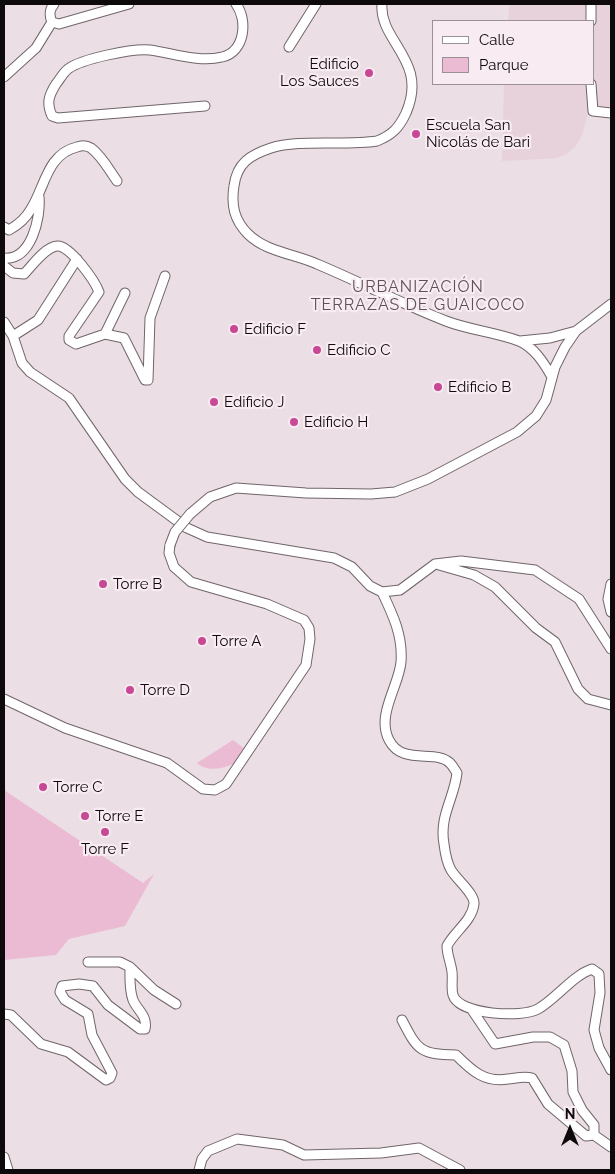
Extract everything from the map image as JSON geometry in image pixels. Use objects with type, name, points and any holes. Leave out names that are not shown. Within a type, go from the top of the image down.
[{"type":"street","points":[[4,77],[36,48],[52,22],[50,9],[54,4]]},
{"type":"street","points":[[52,22],[59,24],[74,21],[129,4]]},
{"type":"street","points":[[205,106],[58,118],[52,116],[48,108],[48,98],[60,78],[69,68],[86,61],[147,50],[215,59],[224,57],[238,45],[244,27],[243,16],[236,4]]},
{"type":"street","points":[[289,47],[316,4]]},
{"type":"street","points":[[382,4],[381,11],[405,57],[413,86],[410,106],[403,122],[390,135],[376,141],[280,146],[250,158],[238,167],[235,179],[232,200],[238,223],[249,235],[270,248],[316,263],[446,321],[520,341],[550,338],[576,332]]},
{"type":"street","points":[[591,4],[591,20]]},
{"type":"street","points":[[591,85],[593,111],[611,113]]},
{"type":"street","points":[[4,258],[15,258],[21,254],[28,243],[38,220],[38,196],[41,185],[52,164],[63,152],[82,145],[90,147],[100,156],[117,181]]},
{"type":"street","points":[[4,227],[9,230],[23,220],[38,196]]},
{"type":"street","points":[[4,266],[14,273],[24,274],[48,250],[58,246],[65,246],[77,259],[98,289],[98,294],[69,336],[69,340],[76,344],[104,334],[124,338],[143,378],[148,380],[147,348],[150,318],[165,276]]},
{"type":"street","points":[[13,336],[38,320],[77,259]]},
{"type":"street","points":[[104,334],[125,293]]},
{"type":"street","points":[[4,698],[65,728],[167,762],[203,789],[215,790],[226,784],[306,664],[311,644],[309,628],[299,617],[267,604],[204,587],[183,577],[174,567],[169,553],[170,544],[175,532],[190,514],[210,497],[236,488],[348,494],[402,490],[428,479],[525,426],[543,406],[559,358],[576,332],[611,304]]},
{"type":"street","points":[[4,322],[13,336],[20,358],[30,372],[69,398],[125,479],[138,492],[199,534],[334,558],[352,567],[375,591],[382,592],[400,590],[435,564],[461,561],[535,570],[579,599],[611,649]]},
{"type":"street","points":[[520,341],[542,361],[552,377]]},
{"type":"street","points":[[435,564],[474,575],[495,587],[536,628],[554,642],[578,689],[588,699],[611,705]]},
{"type":"street","points":[[611,584],[608,599],[611,612]]},
{"type":"street","points":[[382,592],[401,637],[401,663],[384,726],[389,741],[402,752],[420,758],[437,757],[450,762],[457,773],[455,789],[444,813],[444,842],[450,868],[459,883],[471,893],[474,904],[468,919],[450,939],[447,946],[452,971],[453,996],[459,1004],[472,1010],[507,1013],[536,1010],[566,989],[581,973],[592,969],[599,974],[600,993],[594,1030],[599,1048],[611,1070]]},
{"type":"street","points":[[88,962],[120,962],[130,967],[154,990],[176,1004]]},
{"type":"street","points":[[4,1014],[11,1015],[41,1044],[68,1052],[106,1080],[110,1078],[112,1073],[92,1035],[88,1014],[65,1000],[60,992],[62,986],[79,984],[93,986],[108,1004],[140,1029],[145,1029],[144,1016],[134,1001],[132,994],[130,967]]},
{"type":"street","points":[[472,1010],[495,1044],[533,1038],[550,1038],[564,1045],[572,1071],[573,1092],[582,1110],[594,1125],[594,1135]]},
{"type":"street","points":[[402,1020],[414,1044],[430,1054],[456,1056],[470,1069],[487,1080],[526,1076],[532,1078],[548,1104],[586,1136],[594,1135],[611,1147]]},
{"type":"street","points":[[199,1170],[202,1159],[208,1151],[237,1139],[283,1145],[304,1155],[381,1153],[419,1148],[460,1170]]},
{"type":"street","points":[[4,1157],[8,1170]]},
{"type":"shaded area","points":[[510,4],[611,4],[611,114],[588,114],[582,135],[576,146],[567,154],[557,158],[502,161],[504,85],[595,85],[595,20],[508,20]]},
{"type":"green space","points":[[233,740],[245,749],[233,764],[210,769],[197,763]]},
{"type":"green space","points":[[4,790],[143,883],[154,874],[125,926],[69,939],[56,955],[4,960]]},
{"type":"place","name":"Edificio Los Sauces","points":[[369,73]]},
{"type":"place","name":"Escuela San Nicolás de Bari","points":[[416,134]]},
{"type":"place","name":"Edificio F","points":[[234,329]]},
{"type":"place","name":"Edificio C","points":[[317,350]]},
{"type":"place","name":"Edificio B","points":[[438,387]]},
{"type":"place","name":"Edificio J","points":[[214,402]]},
{"type":"place","name":"Edificio H","points":[[294,422]]},
{"type":"place","name":"Torre B","points":[[103,584]]},
{"type":"place","name":"Torre A","points":[[202,641]]},
{"type":"place","name":"Torre D","points":[[130,690]]},
{"type":"place","name":"Torre C","points":[[43,787]]},
{"type":"place","name":"Torre E","points":[[85,816]]},
{"type":"place","name":"Torre F","points":[[105,832]]},
{"type":"district","name":"URBANIZACIÓN TERRAZAS DE GUAICOCO","points":[[418,296]]}]
